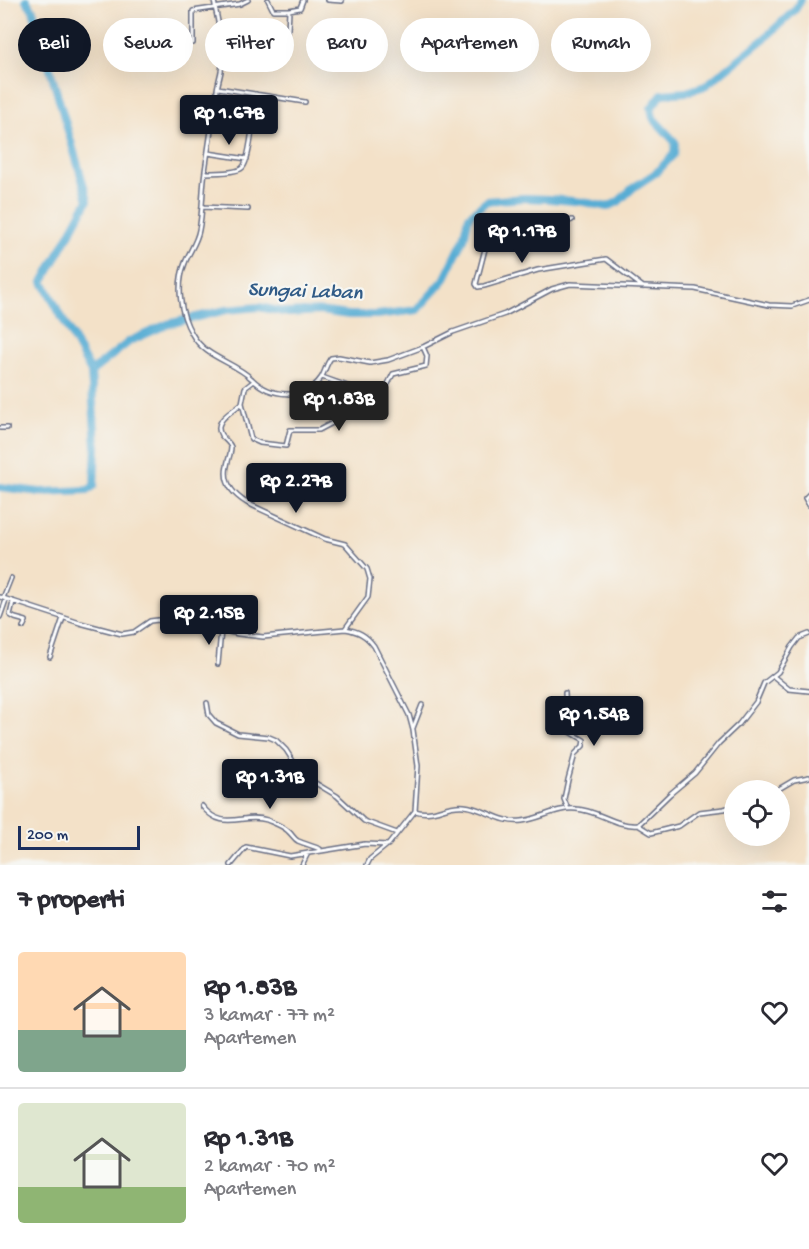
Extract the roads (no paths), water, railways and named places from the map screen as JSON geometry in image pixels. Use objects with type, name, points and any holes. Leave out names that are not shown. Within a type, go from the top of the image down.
[{"type":"street","points":[[214,0],[217,18]]},
{"type":"street","points":[[193,18],[193,11],[240,4],[249,0]]},
{"type":"street","points":[[268,0],[273,10],[300,8],[303,0]]},
{"type":"street","points":[[328,0],[342,1]]},
{"type":"street","points":[[289,10],[289,18]]},
{"type":"street","points":[[221,72],[198,234],[181,277],[182,309],[191,333],[208,353],[241,368],[254,381],[268,389],[286,394],[311,388],[322,377],[331,358],[339,357],[370,363],[388,360],[453,332],[505,314],[560,286],[570,284],[695,289],[769,305],[792,306],[809,300]]},
{"type":"street","points":[[217,88],[305,102]]},
{"type":"street","points":[[205,173],[239,170],[244,166],[247,159],[256,94]]},
{"type":"street","points":[[213,121],[252,127]]},
{"type":"street","points":[[208,153],[247,159]]},
{"type":"street","points":[[202,207],[248,209]]},
{"type":"street","points":[[572,220],[527,237],[486,245],[476,284],[478,287],[538,270],[606,259],[644,288]]},
{"type":"street","points":[[254,381],[244,388],[242,403],[250,439],[276,446],[286,446],[290,430],[319,430],[381,397],[393,374],[426,366],[427,356],[423,346]]},
{"type":"street","points":[[322,377],[353,388],[354,413]]},
{"type":"street","points":[[242,403],[219,424],[220,434],[231,447],[226,470],[230,487],[236,496],[247,503],[325,539],[345,544],[367,569],[370,579],[368,597],[345,629]]},
{"type":"street","points":[[0,428],[7,428]]},
{"type":"street","points":[[809,494],[805,497],[809,505]]},
{"type":"street","points":[[0,617],[3,598],[11,578]]},
{"type":"street","points":[[3,598],[122,634],[134,632],[150,621],[158,620],[200,625],[246,636],[272,637],[345,629],[356,630],[374,646],[408,715],[413,730],[418,766],[415,811],[388,845],[367,865]]},
{"type":"street","points":[[13,602],[10,615],[25,620],[23,627]]},
{"type":"street","points":[[50,657],[63,618]]},
{"type":"street","points":[[218,664],[220,630]]},
{"type":"street","points":[[638,825],[695,773],[719,743],[746,716],[756,702],[764,683],[778,672],[792,646],[799,638],[809,634]]},
{"type":"street","points":[[773,676],[789,689],[809,691]]},
{"type":"street","points":[[565,693],[567,730],[584,740],[583,746],[574,754],[564,799],[568,809]]},
{"type":"street","points":[[207,703],[208,715],[223,727],[238,734],[269,737],[276,740],[286,750],[302,775],[337,796],[364,821],[397,832]]},
{"type":"street","points":[[413,730],[422,705]]},
{"type":"street","points":[[790,782],[809,777]]},
{"type":"street","points":[[202,806],[216,819],[269,821],[288,830],[296,840],[322,849]]},
{"type":"street","points":[[415,811],[431,814],[448,806],[467,806],[503,820],[515,822],[531,820],[568,809],[584,810],[616,823],[638,825],[651,833],[679,826],[699,812],[724,809]]},
{"type":"street","points":[[231,865],[246,847],[290,856],[322,849],[365,844],[388,845]]},
{"type":"street","points":[[303,865],[308,853]]},
{"type":"waterway","points":[[0,487],[40,492],[88,490],[94,486],[96,446],[91,372],[43,282],[88,200],[33,10],[26,0]]},
{"type":"waterway","name":"Sungai Laban","points":[[91,372],[130,341],[168,324],[226,310],[259,307],[289,313],[319,311],[349,315],[377,315],[417,310],[444,280],[464,239],[469,216],[487,201],[524,198],[550,199],[607,207],[618,202],[634,187],[657,172],[674,154],[675,142],[653,118],[651,108],[662,94],[686,92],[705,86],[765,38],[795,10],[801,0]]}]
